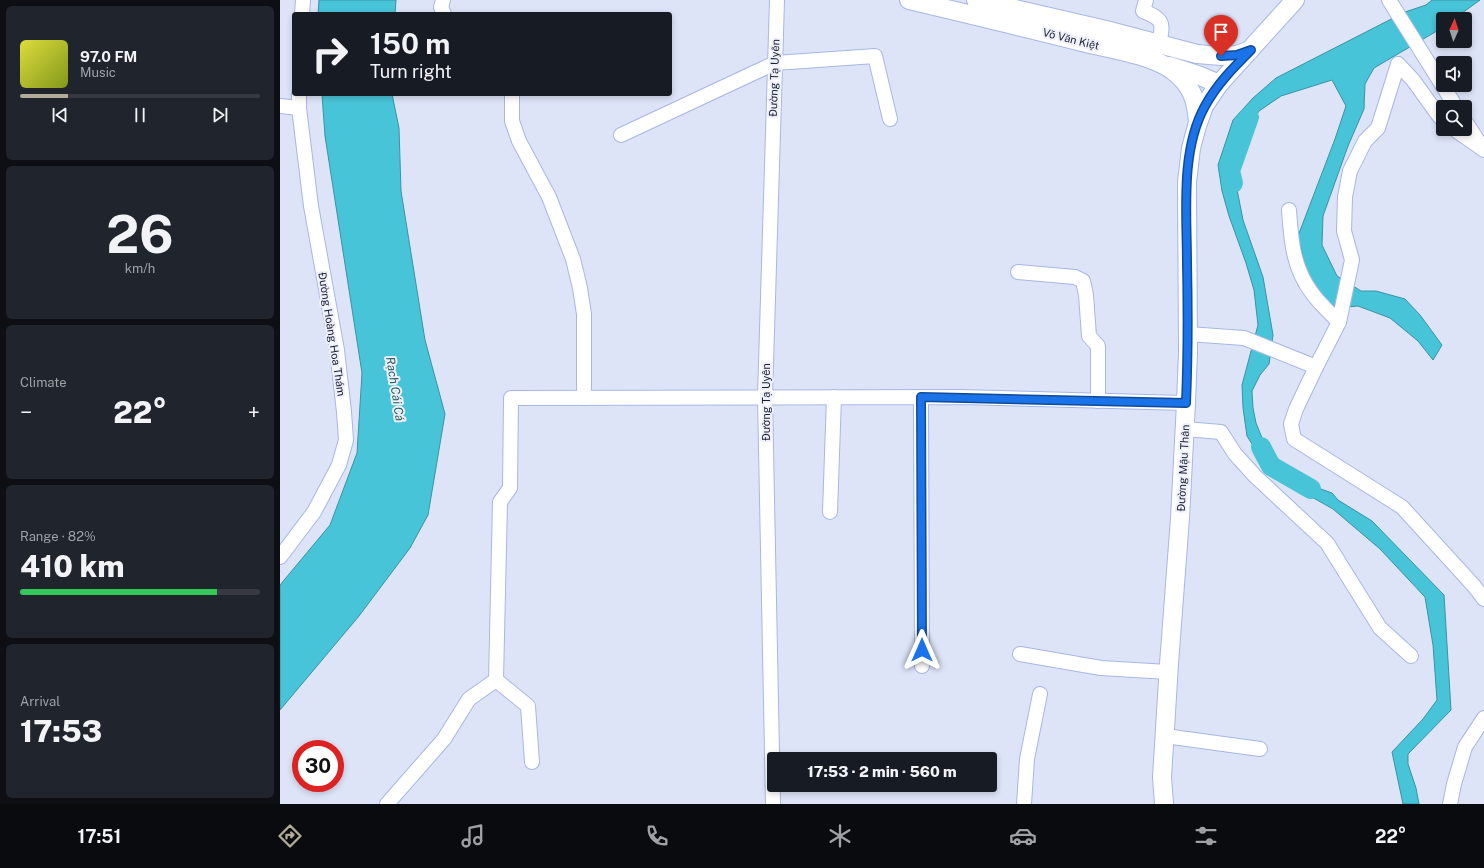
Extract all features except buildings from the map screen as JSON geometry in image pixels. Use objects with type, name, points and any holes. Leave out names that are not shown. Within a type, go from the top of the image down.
[{"type":"main road","name":"Võ Văn Kiệt","points":[[909,0],[1101,47],[1221,56],[1237,55],[1251,50]]},
{"type":"main road","name":"Đường Mậu Thân","points":[[1164,804],[1162,777],[1185,429],[1188,334],[1187,182],[1191,148],[1204,106],[1219,84],[1295,0]]},
{"type":"main road","name":"Võ Văn Kiệt","points":[[982,1],[1106,30],[1163,52],[1174,72],[1189,87],[1195,100],[1198,122]]},
{"type":"main road","points":[[1163,52],[1182,69],[1219,84]]},
{"type":"main road","points":[[1202,55],[1219,84]]},
{"type":"street","points":[[302,12],[303,0]]},
{"type":"street","points":[[443,0],[441,7],[443,12]]},
{"type":"street","name":"Đường Tạ Uyên","points":[[773,804],[765,398],[777,0]]},
{"type":"street","points":[[1146,0],[1143,11],[1154,15],[1160,21],[1162,27],[1163,52]]},
{"type":"street","points":[[1389,0],[1452,100]]},
{"type":"street","points":[[621,135],[775,63],[875,56],[890,119]]},
{"type":"street","points":[[1436,112],[1413,80],[1398,64],[1378,128],[1365,141],[1350,171],[1345,197],[1344,231],[1352,260],[1339,322],[1296,409],[1291,424],[1294,439],[1402,507],[1474,586],[1484,600]]},
{"type":"street","name":"Đường Hoàng Hoa Thám","points":[[280,557],[314,512],[339,465],[346,440],[337,350],[311,206],[299,108],[299,96]]},
{"type":"street","points":[[512,96],[512,121],[519,141],[549,197],[573,258],[584,314],[584,398]]},
{"type":"street","points":[[280,106],[299,108]]},
{"type":"street","points":[[1472,132],[1484,151]]},
{"type":"street","points":[[1464,136],[1484,151]]},
{"type":"street","points":[[1289,210],[1292,245],[1297,267],[1311,292],[1339,322]]},
{"type":"street","points":[[1018,272],[1075,277],[1083,281],[1086,295],[1089,336],[1098,346],[1098,401]]},
{"type":"street","points":[[1188,334],[1244,338],[1316,367]]},
{"type":"street","points":[[830,512],[834,397]]},
{"type":"street","points":[[496,680],[500,502],[510,488],[511,398],[921,397],[1186,403]]},
{"type":"street","points":[[921,397],[922,666]]},
{"type":"street","points":[[1185,429],[1221,432],[1235,454],[1255,476],[1327,543],[1380,628],[1411,656]]},
{"type":"street","points":[[1020,654],[1101,668],[1168,672]]},
{"type":"street","points":[[496,680],[528,706],[532,762]]},
{"type":"street","points":[[387,804],[444,739],[469,699],[496,680]]},
{"type":"street","points":[[1024,804],[1027,759],[1040,694]]},
{"type":"street","points":[[1450,804],[1454,784],[1465,747],[1484,718]]},
{"type":"street","points":[[1165,736],[1260,748]]},
{"type":"water","points":[[319,0],[396,0],[395,12],[318,12]]},
{"type":"water","points":[[1432,0],[1480,0],[1464,12],[1436,12],[1436,32],[1374,68],[1365,84],[1364,109],[1348,146],[1323,216],[1322,245],[1337,276],[1361,291],[1376,291],[1405,299],[1420,315],[1442,345],[1433,360],[1418,341],[1390,318],[1358,306],[1337,308],[1319,296],[1306,270],[1298,236],[1346,106],[1332,80],[1281,96],[1259,111],[1235,151],[1234,174],[1243,220],[1263,277],[1273,335],[1269,364],[1260,375],[1252,391],[1256,423],[1270,458],[1276,469],[1288,477],[1332,493],[1338,500],[1372,521],[1444,595],[1451,710],[1408,754],[1408,764],[1416,788],[1419,804],[1403,804],[1392,752],[1423,719],[1437,700],[1433,645],[1425,597],[1380,549],[1333,509],[1271,474],[1247,436],[1243,408],[1242,385],[1258,325],[1254,290],[1229,216],[1222,191],[1218,165],[1233,120],[1253,98],[1276,78],[1405,12],[1426,5]]},
{"type":"water","name":"Rạch Cái Cá","points":[[322,96],[392,96],[399,128],[401,191],[425,340],[445,414],[428,515],[410,548],[359,616],[280,710],[280,585],[330,525],[357,453],[362,373],[325,136]]},
{"type":"waterway","points":[[1233,183],[1230,171],[1249,117]]},
{"type":"waterway","points":[[1261,447],[1271,466],[1311,489]]},
{"type":"route","points":[[922,650],[921,397],[1186,403],[1188,353],[1187,182],[1191,148],[1204,106],[1229,72],[1251,50],[1237,55],[1221,56]]}]
